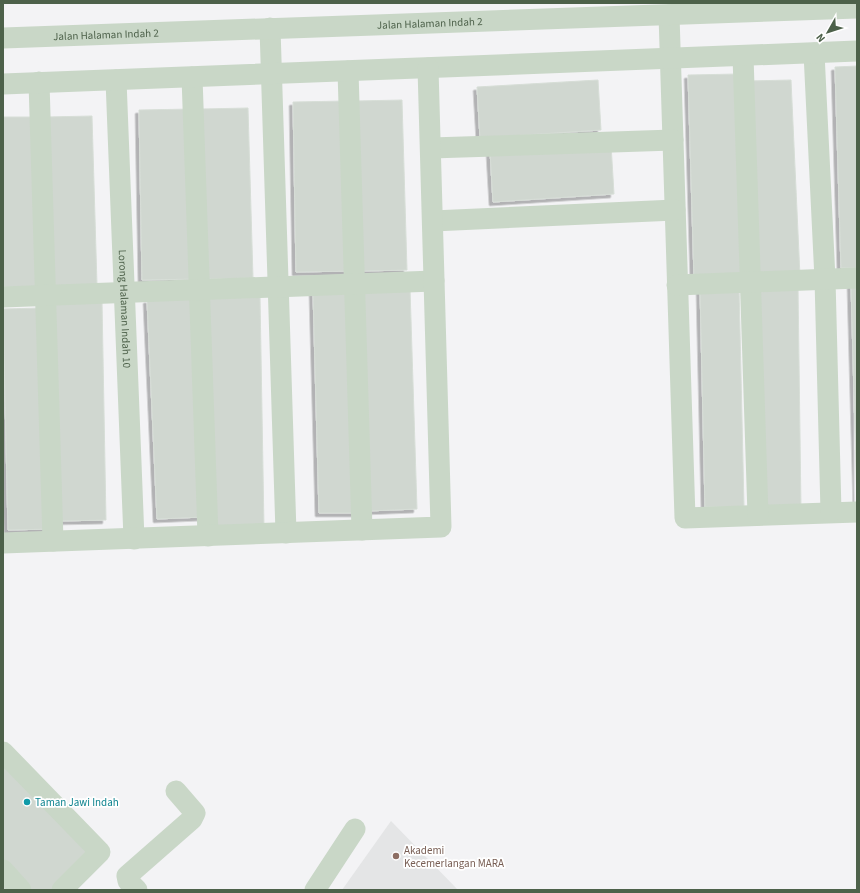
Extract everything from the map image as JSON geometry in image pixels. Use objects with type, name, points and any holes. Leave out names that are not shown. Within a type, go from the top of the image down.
[{"type":"street","name":"Jalan Halaman Indah 2","points":[[3,38],[669,14],[757,7],[857,8]]},
{"type":"street","points":[[669,14],[685,518],[857,512]]},
{"type":"street","points":[[270,28],[286,533]]},
{"type":"street","points":[[3,84],[857,51]]},
{"type":"street","points":[[814,53],[825,279],[830,512]]},
{"type":"street","points":[[743,56],[758,515]]},
{"type":"street","points":[[3,543],[441,527],[428,68]]},
{"type":"street","points":[[348,71],[362,530]]},
{"type":"street","points":[[192,77],[208,536]]},
{"type":"street","name":"Lorong Halaman Indah 10","points":[[116,80],[134,538]]},
{"type":"street","points":[[39,82],[53,541]]},
{"type":"street","points":[[431,148],[673,140]]},
{"type":"street","points":[[433,221],[675,210]]},
{"type":"street","points":[[678,285],[857,278]]},
{"type":"street","points":[[3,297],[434,281]]},
{"type":"street","points":[[3,752],[100,852],[62,890]]},
{"type":"street","points":[[137,890],[128,881],[128,876],[192,819],[195,813],[176,792]]},
{"type":"street","points":[[315,890],[355,829]]},
{"type":"street","points":[[3,870],[21,890]]},
{"type":"shaded area","name":"Akademi Kecemerlangan MARA","points":[[391,821],[458,890],[342,890]]},
{"type":"building","points":[[857,66],[857,268],[841,268],[835,67]]},
{"type":"building","points":[[737,74],[742,276],[694,277],[688,75]]},
{"type":"building","points":[[598,80],[601,130],[480,138],[477,87]]},
{"type":"building","points":[[791,80],[800,276],[756,278],[747,81]]},
{"type":"building","points":[[402,100],[407,270],[361,271],[355,101]]},
{"type":"building","points":[[345,101],[349,271],[296,272],[293,102]]},
{"type":"building","points":[[248,108],[253,278],[207,279],[201,109]]},
{"type":"building","points":[[191,109],[195,279],[142,280],[139,110]]},
{"type":"building","points":[[92,116],[97,285],[51,287],[45,117]]},
{"type":"building","points":[[3,117],[35,117],[38,287],[3,287]]},
{"type":"building","points":[[611,144],[614,194],[493,202],[490,151]]},
{"type":"building","points":[[851,284],[857,284],[857,506]]},
{"type":"building","points":[[798,286],[801,509],[765,506],[757,289]]},
{"type":"building","points":[[739,287],[744,507],[705,507],[700,288]]},
{"type":"building","points":[[410,288],[417,509],[367,511],[360,290]]},
{"type":"building","points":[[313,292],[352,292],[358,513],[319,513]]},
{"type":"building","points":[[260,296],[264,528],[213,529],[209,297]]},
{"type":"building","points":[[192,298],[202,517],[157,519],[147,300]]},
{"type":"building","points":[[53,301],[102,301],[106,520],[57,521]]},
{"type":"building","points":[[42,308],[48,529],[8,530],[3,309]]},
{"type":"building","name":"Taman Jawi Indah","points":[[3,752],[100,852],[62,890],[3,890]]},
{"type":"place","name":"Taman Jawi Indah","points":[[27,802]]},
{"type":"place","name":"Akademi Kecemerlangan MARA","points":[[396,856]]}]
